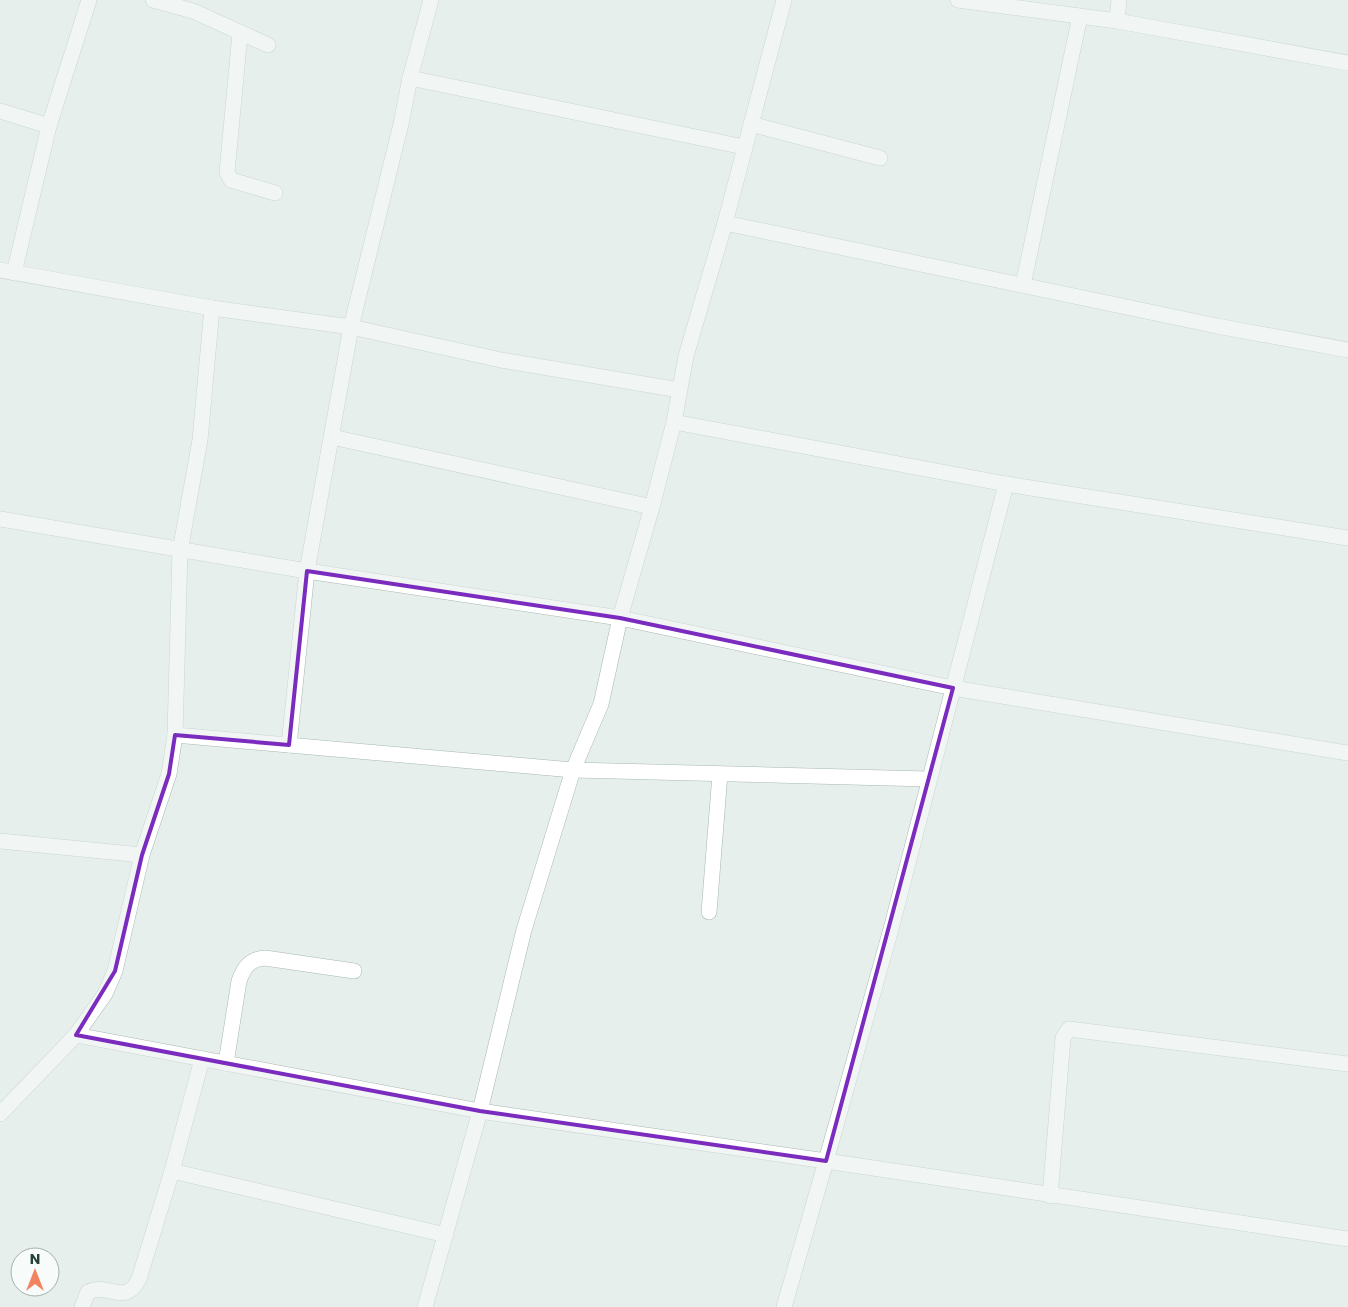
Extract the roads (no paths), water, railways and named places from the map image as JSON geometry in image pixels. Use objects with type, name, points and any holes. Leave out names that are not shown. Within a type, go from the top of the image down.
[{"type":"street","points":[[89,0],[49,126],[7,272],[212,308],[351,327],[501,360],[679,390]]},
{"type":"street","points":[[153,0],[195,5],[240,34],[268,45]]},
{"type":"street","points":[[289,744],[308,571],[351,327],[401,124],[410,78],[431,0]]},
{"type":"street","points":[[426,1307],[480,1111],[524,930],[572,770],[601,704],[620,618],[674,422],[686,356],[725,223],[784,0]]},
{"type":"street","points":[[965,0],[1117,20],[1348,63]]},
{"type":"street","points":[[1117,20],[1119,0]]},
{"type":"street","points":[[1023,284],[1080,16]]},
{"type":"street","points":[[240,34],[227,172],[231,180],[275,193]]},
{"type":"street","points":[[410,78],[744,146]]},
{"type":"street","points":[[0,111],[49,126]]},
{"type":"street","points":[[751,124],[880,158]]},
{"type":"street","points":[[725,223],[1216,326],[1348,350]]},
{"type":"street","points":[[0,1114],[76,1035],[105,994],[115,971],[142,855],[169,774],[175,735],[180,551],[200,440],[212,308]]},
{"type":"street","points":[[674,422],[1006,484],[1348,538]]},
{"type":"street","points":[[332,437],[652,507]]},
{"type":"street","points":[[784,1307],[891,929],[928,779],[1006,484]]},
{"type":"street","points":[[0,519],[180,551],[620,618],[953,688],[1348,753]]},
{"type":"street","points":[[175,735],[572,770],[928,779]]},
{"type":"street","points":[[709,912],[720,774]]},
{"type":"street","points":[[0,841],[142,855]]},
{"type":"street","points":[[226,1063],[239,981],[242,972],[251,961],[265,958],[354,971]]},
{"type":"street","points":[[1050,1196],[1063,1038],[1069,1029],[1348,1064]]},
{"type":"street","points":[[76,1035],[480,1111],[1348,1239]]},
{"type":"street","points":[[82,1307],[88,1292],[96,1288],[116,1293],[127,1293],[134,1290],[172,1171],[202,1059]]},
{"type":"street","points":[[172,1171],[446,1235]]}]
